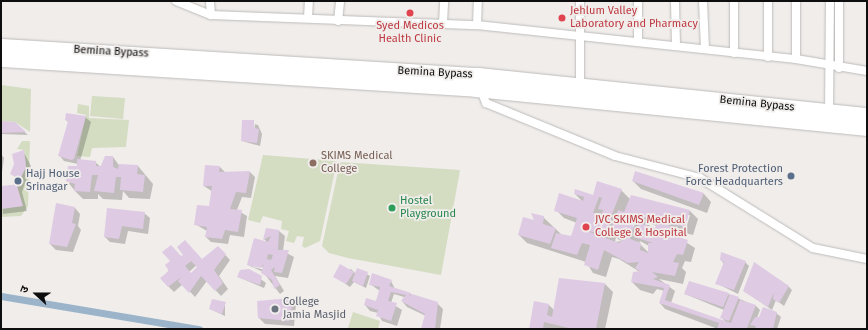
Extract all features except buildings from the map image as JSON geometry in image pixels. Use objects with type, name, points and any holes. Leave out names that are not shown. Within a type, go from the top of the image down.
[{"type":"highway","name":"Bemina Bypass","points":[[1,46],[478,75],[867,115]]},
{"type":"highway","name":"Bemina Bypass","points":[[1,59],[481,90],[867,128]]},
{"type":"street","points":[[176,1],[211,15],[308,18],[338,21],[477,24],[580,34],[638,42],[796,59],[839,68],[867,71]]},
{"type":"street","points":[[210,1],[211,15]]},
{"type":"street","points":[[308,18],[310,1]]},
{"type":"street","points":[[338,21],[340,1]]},
{"type":"street","points":[[443,24],[444,1]]},
{"type":"street","points":[[477,24],[478,1]]},
{"type":"street","points":[[580,86],[580,1],[585,1]]},
{"type":"street","points":[[638,1],[638,42]]},
{"type":"street","points":[[675,1],[676,45]]},
{"type":"street","points":[[703,1],[705,49]]},
{"type":"street","points":[[734,1],[734,52]]},
{"type":"street","points":[[768,1],[768,57]]},
{"type":"street","points":[[796,1],[796,59]]},
{"type":"street","points":[[829,112],[830,1]]},
{"type":"street","points":[[838,1],[839,68]]},
{"type":"street","points":[[481,90],[486,103],[608,153],[700,178],[813,248],[867,259]]},
{"type":"green space","points":[[1,85],[31,89],[30,132],[15,122],[1,121]]},
{"type":"green space","points":[[92,96],[125,98],[123,119],[90,116]]},
{"type":"green space","points":[[78,104],[89,106],[89,118],[129,120],[126,147],[92,148],[90,157],[77,156],[86,115],[77,113]]},
{"type":"green space","points":[[22,141],[30,141],[28,206],[21,216],[1,217],[1,209],[22,206],[17,186],[26,164],[24,150],[17,149]]},
{"type":"green space","points":[[263,155],[337,161],[320,241],[305,248],[302,246],[304,237],[297,236],[294,243],[286,241],[289,231],[281,229],[282,221],[263,216],[260,223],[248,220]]},
{"type":"green space","name":"Hostel Playground","points":[[340,162],[460,170],[441,275],[348,258],[329,253],[322,246]]},
{"type":"green space","points":[[353,312],[380,321],[378,329],[348,328]]},
{"type":"waterway","points":[[1,296],[199,329]]},
{"type":"place","name":"Syed Medicos Health Clinic","points":[[410,13]]},
{"type":"place","name":"Jehlum Valley Laboratory and Pharmacy","points":[[562,18]]},
{"type":"place","name":"SKIMS Medical College","points":[[313,163]]},
{"type":"place","name":"Forest Protection Force Headquarters","points":[[791,176]]},
{"type":"place","name":"Hajj House Srinagar","points":[[18,181]]},
{"type":"place","name":"Hostel Playground","points":[[392,208]]},
{"type":"place","name":"JVC SKIMS Medical College & Hospital","points":[[586,227]]},
{"type":"place","name":"College Jamia Masjid","points":[[275,309]]}]
